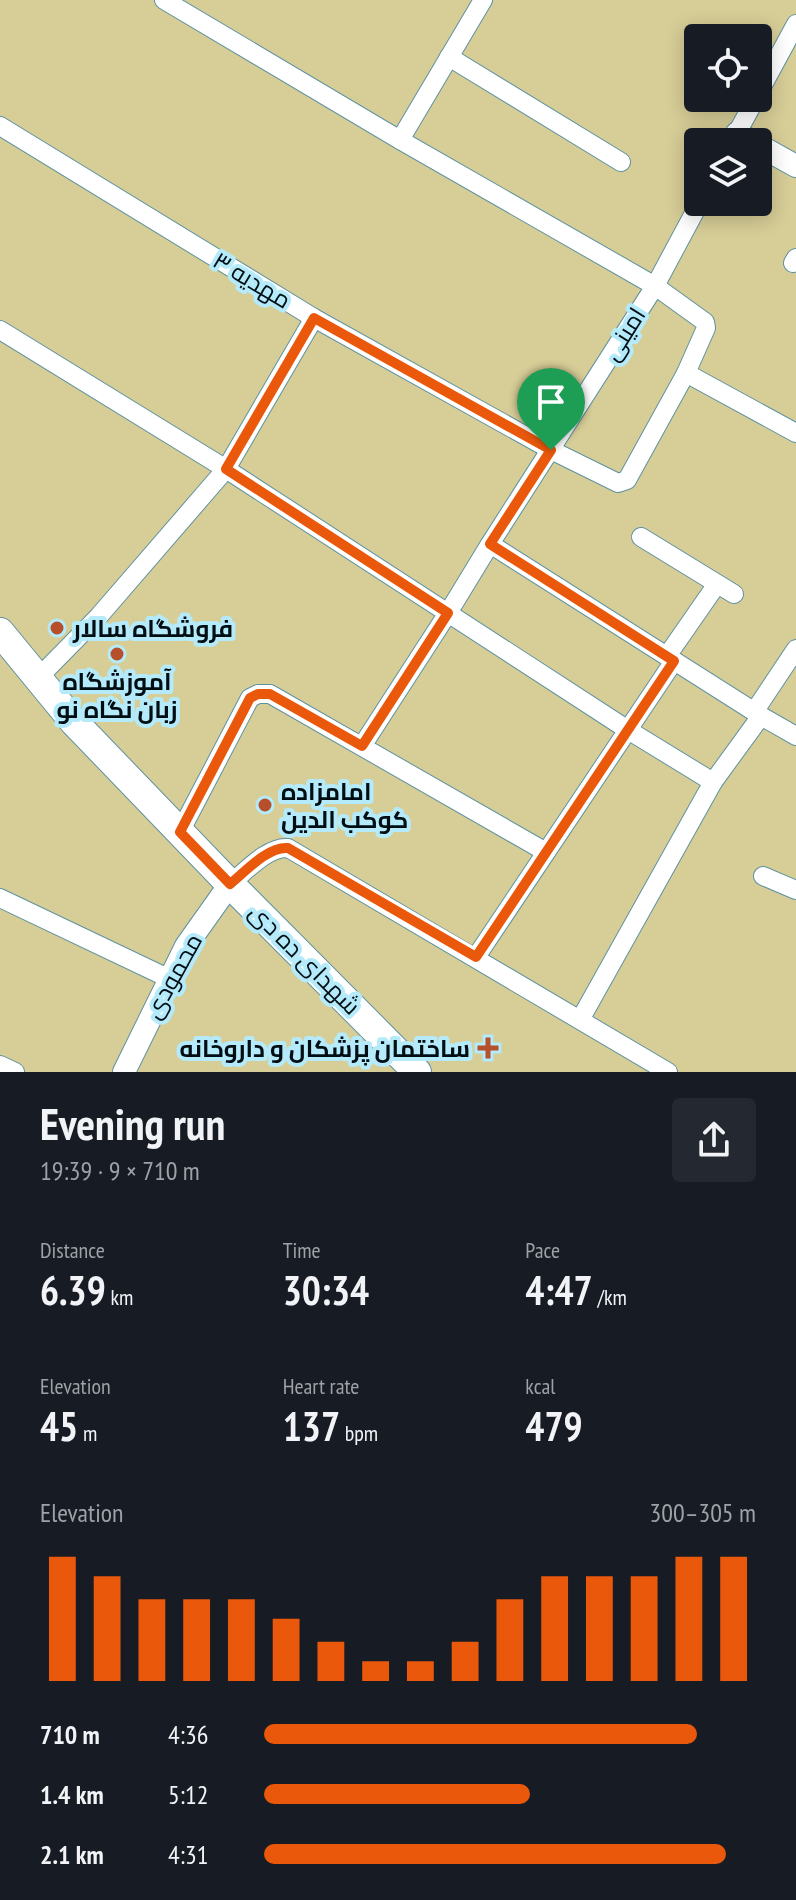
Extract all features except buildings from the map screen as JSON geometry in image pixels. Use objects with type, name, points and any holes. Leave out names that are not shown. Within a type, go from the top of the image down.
[{"type":"main road","name":"شهدای ده دی","points":[[0,632],[74,722],[417,1072]]},
{"type":"street","points":[[164,0],[655,286]]},
{"type":"street","points":[[400,140],[483,0]]},
{"type":"street","points":[[772,68],[796,24]]},
{"type":"street","points":[[449,57],[621,162]]},
{"type":"street","name":"مهدیه ۳","points":[[0,126],[314,318],[551,450],[618,483],[627,480],[686,373],[706,328],[705,322],[655,286]]},
{"type":"street","points":[[772,154],[796,166]]},
{"type":"street","name":"امینی","points":[[362,746],[655,286],[692,216]]},
{"type":"street","points":[[39,677],[99,616],[226,469],[314,318]]},
{"type":"street","points":[[0,330],[226,469],[713,782]]},
{"type":"street","points":[[686,373],[796,433]]},
{"type":"street","points":[[641,537],[734,594]]},
{"type":"street","points":[[490,544],[796,736]]},
{"type":"street","points":[[476,957],[628,730],[717,584]]},
{"type":"street","points":[[580,1020],[713,782],[796,649]]},
{"type":"street","points":[[180,832],[250,698],[270,694],[546,852]]},
{"type":"street","points":[[230,884],[272,850],[288,848],[668,1072]]},
{"type":"street","points":[[763,876],[796,890]]},
{"type":"street","name":"محمودی","points":[[124,1072],[186,946],[230,884]]},
{"type":"street","points":[[0,898],[170,979]]},
{"type":"street","points":[[0,1065],[15,1072]]},
{"type":"shaded area","points":[[0,0],[796,0],[796,1072],[0,1072]]},
{"type":"place","name":"فروشگاه سالار","points":[[57,628]]},
{"type":"place","name":"آموزشگاه زبان نگاه نو","points":[[117,654]]},
{"type":"place","name":"امامزاده کوکب الدین","points":[[265,805]]},
{"type":"place","name":"ساختمان پزشکان و داروخانه","points":[[488,1048]]},
{"type":"route","points":[[314,318],[551,450],[490,544],[674,661],[476,957],[288,848],[272,850],[230,884],[180,832],[250,698],[270,694],[362,746],[448,613],[226,469],[314,318]]}]
